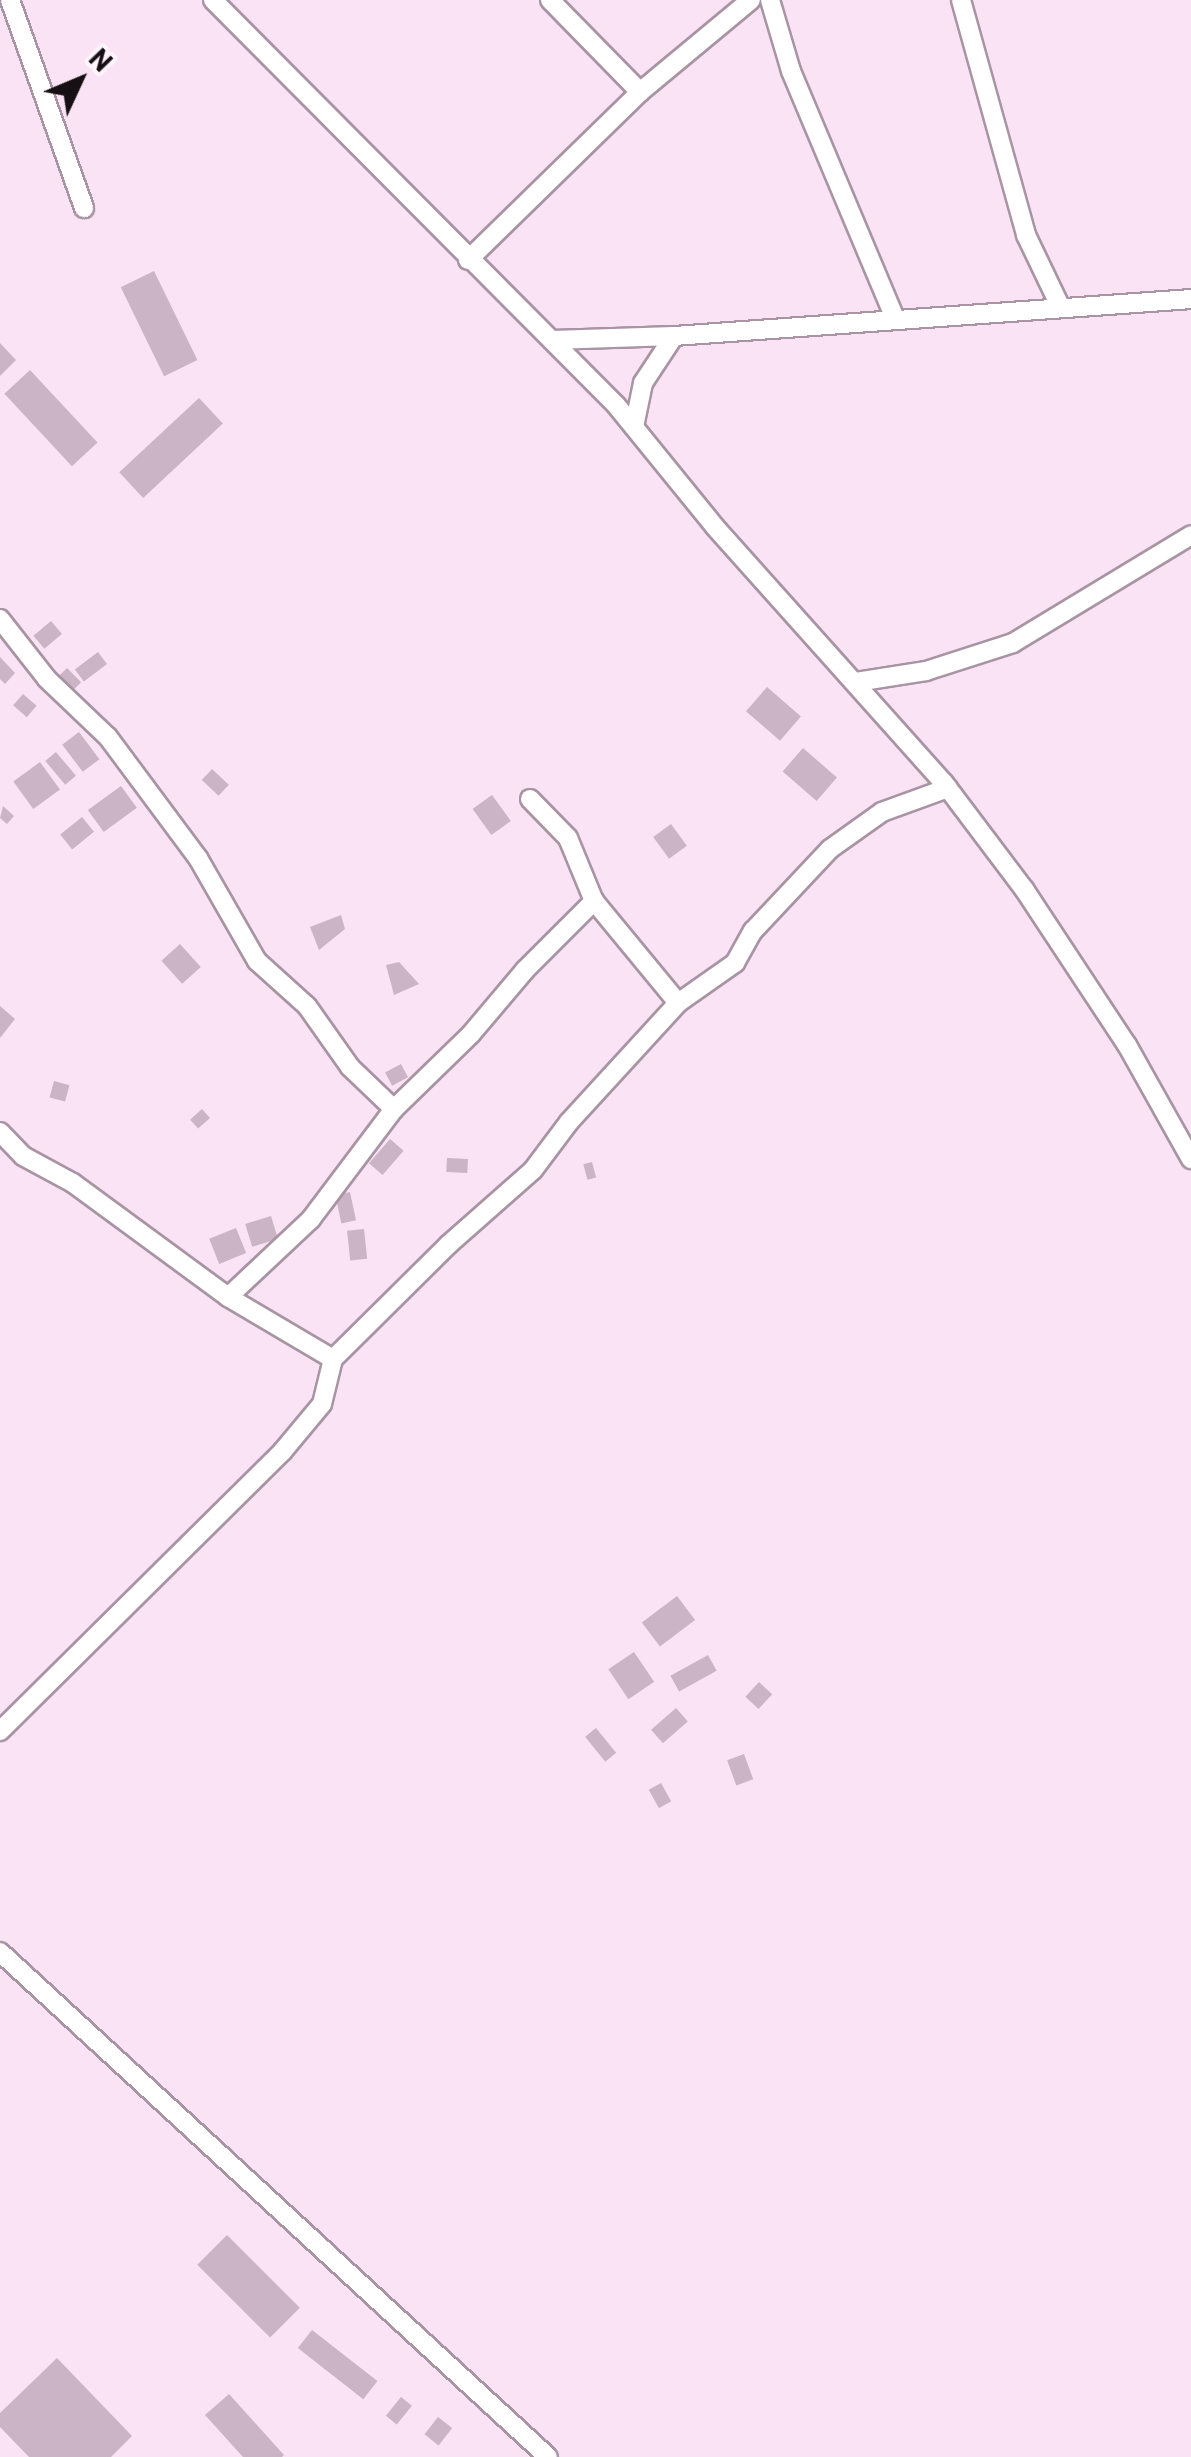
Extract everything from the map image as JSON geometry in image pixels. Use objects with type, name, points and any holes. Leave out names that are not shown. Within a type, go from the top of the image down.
[{"type":"street","points":[[10,0],[84,208]]},
{"type":"street","points":[[213,0],[634,427],[715,527],[948,788],[1024,889],[1116,1029],[1191,1159]]},
{"type":"street","points":[[550,0],[640,92]]},
{"type":"street","points":[[468,260],[640,92],[751,0]]},
{"type":"street","points":[[770,0],[791,71],[895,319]]},
{"type":"street","points":[[961,0],[1026,235],[1060,306]]},
{"type":"street","points":[[552,340],[674,336],[1191,299]]},
{"type":"street","points":[[634,427],[643,384],[674,336]]},
{"type":"street","points":[[856,682],[926,671],[1013,644],[1191,535]]},
{"type":"street","points":[[0,619],[46,679],[108,737],[198,858],[257,961],[307,1006],[350,1066],[394,1109]]},
{"type":"street","points":[[0,1731],[282,1452],[322,1404],[333,1359],[448,1245],[533,1170],[569,1122],[678,1003],[735,963],[752,931],[830,849],[882,812],[948,788]]},
{"type":"street","points":[[530,799],[568,838],[594,901],[678,1003]]},
{"type":"street","points":[[228,1297],[311,1219],[394,1109],[471,1034],[525,970],[594,901]]},
{"type":"street","points":[[0,1132],[23,1156],[73,1183],[228,1297],[333,1359]]},
{"type":"street","points":[[0,1952],[548,2457]]},
{"type":"building","points":[[154,271],[197,360],[164,376],[121,287]]},
{"type":"building","points":[[0,343],[16,360],[0,376]]},
{"type":"building","points":[[30,370],[98,442],[72,466],[4,394]]},
{"type":"building","points":[[199,398],[223,424],[143,498],[119,472]]},
{"type":"building","points":[[51,621],[62,634],[44,649],[33,636]]},
{"type":"building","points":[[98,652],[107,664],[84,681],[75,669]]},
{"type":"building","points":[[0,657],[15,673],[5,684],[0,679]]},
{"type":"building","points":[[67,668],[81,682],[69,694],[55,680]]},
{"type":"building","points":[[767,687],[801,717],[780,741],[746,711]]},
{"type":"building","points":[[23,694],[37,706],[27,717],[13,705]]},
{"type":"building","points":[[79,732],[99,759],[83,772],[62,745]]},
{"type":"building","points":[[803,748],[837,778],[817,801],[783,771]]},
{"type":"building","points":[[56,752],[76,776],[65,785],[45,761]]},
{"type":"building","points":[[40,762],[60,790],[33,809],[13,781]]},
{"type":"building","points":[[212,769],[229,785],[219,796],[202,780]]},
{"type":"building","points":[[121,786],[137,808],[104,832],[88,810]]},
{"type":"building","points":[[492,795],[511,821],[491,835],[473,809]]},
{"type":"building","points":[[3,806],[14,816],[7,824],[0,818]]},
{"type":"building","points":[[82,817],[94,832],[72,849],[60,835]]},
{"type":"building","points":[[671,824],[687,846],[669,859],[653,837]]},
{"type":"building","points":[[341,915],[345,929],[319,950],[310,927]]},
{"type":"building","points":[[180,944],[201,967],[182,984],[161,961]]},
{"type":"building","points":[[399,962],[419,984],[394,995],[386,965]]},
{"type":"building","points":[[0,1006],[15,1019],[0,1038]]},
{"type":"building","points":[[401,1064],[408,1077],[392,1086],[385,1072]]},
{"type":"building","points":[[54,1081],[69,1085],[65,1102],[50,1097]]},
{"type":"building","points":[[202,1109],[210,1118],[198,1129],[190,1120]]},
{"type":"building","points":[[390,1139],[404,1151],[383,1175],[369,1163]]},
{"type":"building","points":[[447,1158],[468,1159],[467,1173],[446,1172]]},
{"type":"building","points":[[592,1162],[596,1177],[587,1180],[583,1164]]},
{"type":"building","points":[[350,1192],[356,1220],[341,1223],[335,1195]]},
{"type":"building","points":[[271,1216],[278,1239],[252,1247],[245,1224]]},
{"type":"building","points":[[236,1228],[246,1253],[219,1264],[209,1239]]},
{"type":"building","points":[[364,1229],[367,1259],[350,1261],[347,1231]]},
{"type":"building","points":[[677,1596],[695,1620],[660,1646],[642,1622]]},
{"type":"building","points":[[634,1652],[654,1682],[628,1699],[608,1669]]},
{"type":"building","points":[[708,1655],[717,1671],[679,1692],[670,1676]]},
{"type":"building","points":[[759,1682],[772,1694],[759,1709],[745,1697]]},
{"type":"building","points":[[676,1708],[688,1722],[663,1743],[651,1730]]},
{"type":"building","points":[[596,1728],[616,1753],[605,1762],[585,1737]]},
{"type":"building","points":[[744,1754],[753,1779],[736,1786],[727,1760]]},
{"type":"building","points":[[661,1783],[671,1801],[659,1808],[649,1790]]},
{"type":"building","points":[[227,2235],[300,2308],[270,2338],[197,2265]]},
{"type":"building","points":[[312,2330],[377,2381],[363,2399],[298,2348]]},
{"type":"building","points":[[57,2358],[132,2436],[111,2457],[29,2457],[0,2427],[0,2413]]},
{"type":"building","points":[[229,2394],[282,2457],[243,2457],[205,2415]]},
{"type":"building","points":[[401,2397],[412,2406],[397,2424],[386,2416]]},
{"type":"building","points":[[438,2417],[452,2428],[439,2445],[424,2434]]}]
